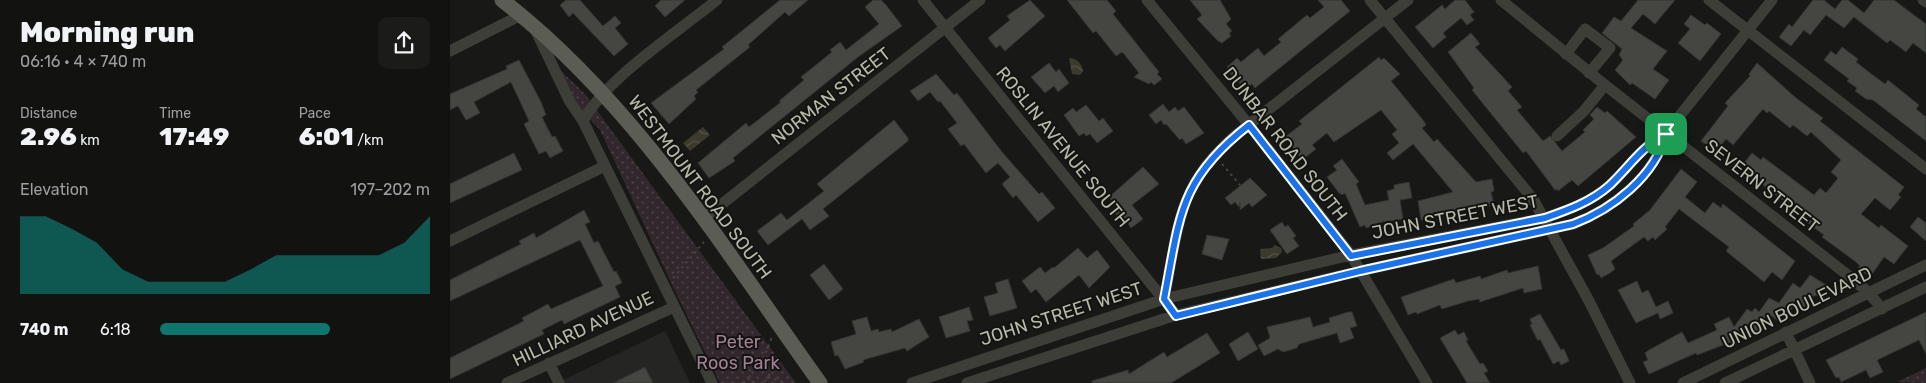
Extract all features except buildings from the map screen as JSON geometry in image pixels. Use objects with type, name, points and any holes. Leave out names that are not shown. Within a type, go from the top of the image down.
[{"type":"main road","name":"WESTMOUNT ROAD SOUTH","points":[[502,0],[522,15],[604,93],[638,132],[713,232],[820,383]]},
{"type":"street","name":"WESTMOUNT ROAD SOUTH","points":[[512,0],[522,15]]},
{"type":"street","points":[[583,121],[589,110],[617,80],[717,0]]},
{"type":"street","name":"ROSLIN AVENUE SOUTH","points":[[923,0],[1176,316]]},
{"type":"street","name":"NORMAN STREET","points":[[703,219],[980,0]]},
{"type":"street","name":"DUNBAR ROAD SOUTH","points":[[1147,0],[1249,125],[1351,256],[1427,383]]},
{"type":"street","points":[[1370,0],[1533,199],[1590,301],[1630,383]]},
{"type":"street","points":[[1164,299],[1177,224],[1185,200],[1195,181],[1214,155],[1249,125],[1408,0]]},
{"type":"street","name":"SEVERN STREET","points":[[1501,0],[1666,134],[1869,293],[1882,308]]},
{"type":"street","points":[[1709,0],[1926,169]]},
{"type":"street","name":"JOHN STREET WEST","points":[[966,383],[1176,316],[1360,271],[1551,230],[1597,214],[1616,202],[1661,151],[1666,134],[1772,0]]},
{"type":"street","points":[[450,50],[522,15]]},
{"type":"street","name":"WESTMOUNT ROAD SOUTH","points":[[534,27],[570,102],[583,121],[712,383]]},
{"type":"street","points":[[1566,54],[1585,29],[1610,48],[1590,73]]},
{"type":"street","points":[[1557,136],[1584,111],[1605,85]]},
{"type":"street","name":"JOHN STREET WEST","points":[[912,383],[1164,299],[1351,256],[1545,218],[1570,210],[1590,200],[1609,186],[1650,142],[1666,134]]},
{"type":"street","points":[[450,241],[605,166]]},
{"type":"street","name":"UNION BOULEVARD","points":[[1683,383],[1926,264]]},
{"type":"street","name":"UNION BOULEVARD","points":[[1724,383],[1926,287]]},
{"type":"street","name":"HILLIARD AVENUE","points":[[510,382],[674,307]]},
{"type":"street","points":[[1786,332],[1810,383]]},
{"type":"street","points":[[1004,351],[1010,369]]},
{"type":"street","points":[[550,363],[559,383]]},
{"type":"path","points":[[1214,155],[1240,185]]},
{"type":"path","points":[[665,288],[713,232]]},
{"type":"path","points":[[761,365],[771,338],[783,330]]},
{"type":"path","points":[[754,383],[750,379],[750,370],[754,366],[761,365],[768,370],[768,377],[764,383]]},
{"type":"path","points":[[768,377],[786,383]]},
{"type":"path","points":[[743,383],[750,379]]},
{"type":"shaded area","points":[[665,331],[690,383],[557,383]]},
{"type":"green space","name":"Peter Roos Park","points":[[559,69],[585,94],[796,383],[720,383],[600,130],[576,104]]},
{"type":"green space","points":[[1926,368],[1926,383],[1897,382]]},
{"type":"water","points":[[1069,58],[1077,60],[1082,66],[1083,71],[1080,75],[1072,74]]},
{"type":"water","points":[[703,127],[710,135],[690,151],[683,143]]},
{"type":"water","points":[[1275,245],[1281,248],[1282,252],[1276,258],[1261,259],[1260,249],[1272,248]]},
{"type":"route","points":[[1249,125],[1351,256],[1545,218],[1570,210],[1590,200],[1609,186],[1650,142],[1666,134],[1661,151],[1629,190],[1616,202],[1597,214],[1573,224],[1360,271],[1176,316],[1164,299],[1177,224],[1185,200],[1195,181],[1219,149],[1249,125]]}]
